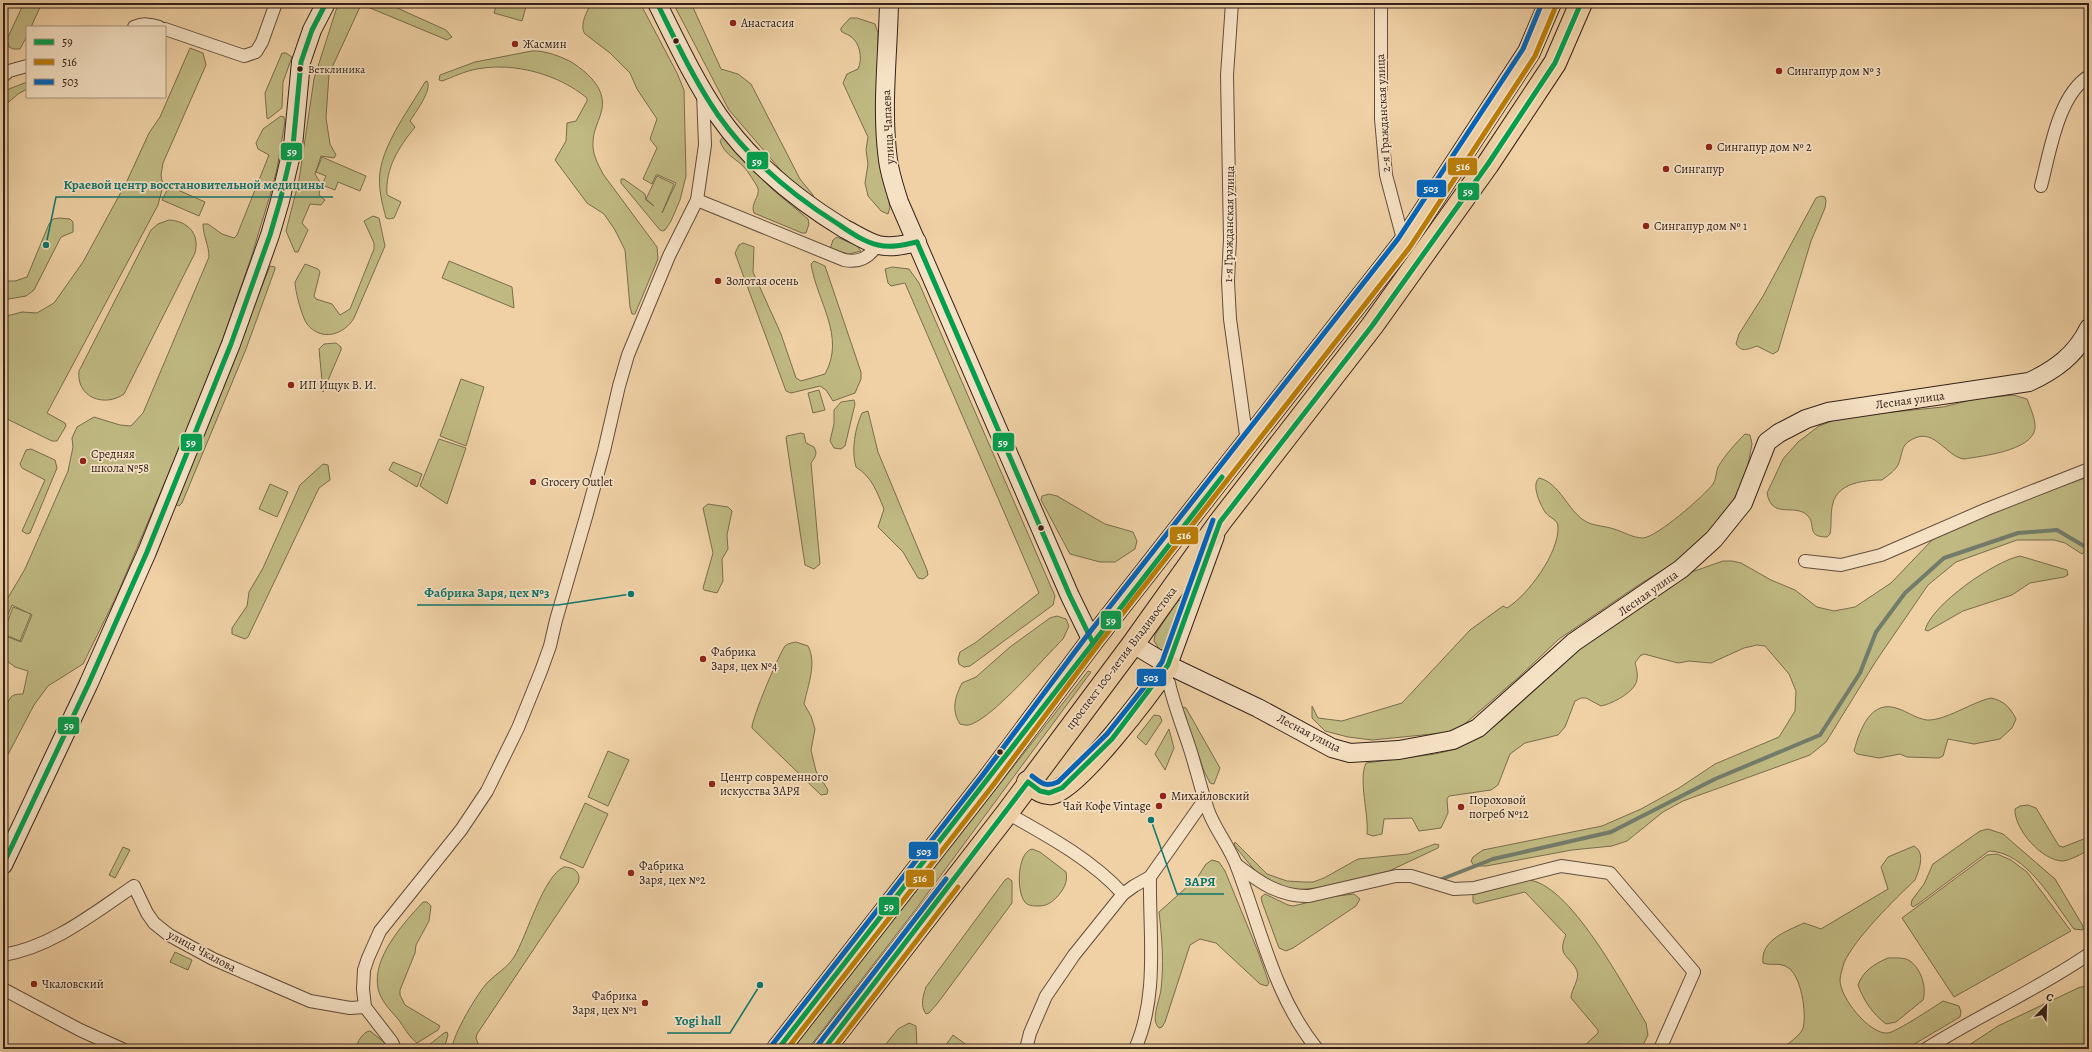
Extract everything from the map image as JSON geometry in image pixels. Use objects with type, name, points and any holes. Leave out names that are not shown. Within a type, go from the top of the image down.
[{"type":"highway","points":[[778,1049],[988,780],[1092,641],[1404,244],[1530,52],[1550,3]]},
{"type":"highway","name":"проспект 100-летия Владивостока","points":[[824,1049],[1007,813],[1028,782],[1133,644],[1220,522],[1372,326],[1488,164],[1555,63],[1581,3]]},
{"type":"highway","points":[[1028,782],[1040,791],[1049,793],[1062,788],[1112,739],[1168,665]]},
{"type":"main road","points":[[3,865],[88,685],[147,552],[231,344],[276,215],[293,146],[301,62],[312,30],[326,3]]},
{"type":"main road","points":[[658,3],[703,92],[729,130],[768,171],[822,215],[877,245],[897,247],[916,242]]},
{"type":"main road","name":"улица Чапаева","points":[[889,3],[885,85],[888,162],[899,202],[1070,596],[1092,641]]},
{"type":"main road","name":"Лесная улица","points":[[1133,644],[1168,665],[1265,712],[1332,748],[1350,753],[1399,750],[1453,740],[1478,728],[1574,642],[1681,569],[1714,539],[1743,503],[1767,442],[1779,433],[1806,419],[1828,412],[2029,382],[2047,374],[2064,363],[2083,341],[2089,328]]},
{"type":"main road","points":[[1168,665],[1220,522]]},
{"type":"street","points":[[166,29],[244,56],[256,52],[262,42],[276,3]]},
{"type":"street","name":"1-я Гражданская улица","points":[[1232,3],[1227,75],[1230,239],[1228,281],[1230,319],[1248,444]]},
{"type":"street","name":"2-я Гражданская улица","points":[[1381,3],[1381,119],[1386,175],[1404,244]]},
{"type":"street","points":[[136,26],[140,24],[155,26]]},
{"type":"street","points":[[3,76],[9,71],[26,66]]},
{"type":"street","points":[[2041,186],[2066,100],[2075,88],[2089,76]]},
{"type":"street","points":[[395,1049],[392,1042],[366,1007],[363,989],[364,970],[373,943],[380,931],[468,820],[487,790],[518,728],[550,646],[604,451],[619,386],[628,355],[669,256],[697,200],[705,145],[703,92]]},
{"type":"street","points":[[697,200],[844,260],[858,260],[866,258],[871,255],[877,245]]},
{"type":"street","points":[[1804,561],[1841,565],[1881,555],[1918,541],[1987,509],[2089,469]]},
{"type":"street","points":[[1168,665],[1166,684],[1168,683],[1175,711],[1188,744],[1205,799],[1218,832],[1237,865],[1280,988],[1303,1031],[1317,1049]]},
{"type":"street","points":[[1026,1049],[1040,1008],[1054,982],[1085,940],[1123,894],[1150,878],[1205,799]]},
{"type":"street","points":[[1007,813],[1077,855],[1108,878],[1123,894]]},
{"type":"street","points":[[1237,865],[1262,884],[1283,893],[1299,896],[1322,893],[1396,876],[1412,876],[1454,889],[1474,888],[1561,866],[1610,873],[1694,972],[1660,1049]]},
{"type":"street","points":[[1134,1049],[1143,1027],[1152,961],[1150,878]]},
{"type":"street","name":"улица Чкалова","points":[[3,955],[19,951],[45,941],[82,922],[134,886],[147,913],[154,923],[169,936],[213,960],[310,1001],[350,1008],[366,1007]]},
{"type":"street","points":[[1926,1049],[1960,1027],[2056,977],[2089,954]]},
{"type":"street","points":[[3,989],[80,1030],[122,1049]]},
{"type":"shaded area","points":[[24,3],[42,3],[31,26],[26,26],[26,38],[20,49],[13,49],[9,47],[7,39]]},
{"type":"shaded area","points":[[341,3],[386,3],[446,30],[452,37],[447,40],[363,5],[360,7],[329,74],[326,118],[330,144],[336,155],[334,158],[321,156],[315,174],[321,184],[319,195],[325,200],[321,205],[310,204],[302,223],[308,230],[298,252],[295,252],[286,231],[299,180],[314,79],[336,10]]},
{"type":"shaded area","points":[[497,3],[527,3],[522,21],[494,13]]},
{"type":"shaded area","points":[[591,3],[640,3],[677,73],[684,90],[686,176],[680,200],[671,221],[663,231],[660,230],[621,183],[621,179],[624,179],[645,194],[646,200],[654,206],[646,199],[657,176],[674,184],[662,213],[676,183],[658,175],[656,175],[652,184],[643,179],[657,148],[650,139],[657,119],[637,89],[630,73],[610,53],[585,34],[583,30],[583,23]]},
{"type":"shaded area","points":[[673,3],[691,3],[721,69],[738,74],[751,84],[800,179],[813,195],[814,199],[785,175],[729,110]]},
{"type":"shaded area","points":[[850,18],[857,18],[875,24],[878,33],[877,111],[879,157],[890,207],[888,214],[881,211],[868,196],[865,183],[868,164],[866,150],[868,137],[843,83],[847,74],[858,69],[860,65],[860,51],[856,42],[850,36],[841,31],[841,28]]},
{"type":"shaded area","points":[[190,48],[203,53],[206,65],[163,163],[161,175],[163,186],[158,205],[47,413],[65,423],[66,426],[57,441],[52,441],[3,417],[3,317],[22,312],[37,313],[54,303],[83,262],[127,181],[149,133],[160,117]]},
{"type":"shaded area","points":[[532,51],[553,54],[573,63],[591,78],[596,84],[602,97],[601,113],[593,138],[593,151],[603,174],[657,247],[658,259],[635,314],[632,314],[630,307],[625,250],[615,230],[604,214],[587,203],[555,160],[566,141],[567,123],[576,121],[587,101],[587,98],[563,82],[549,76],[506,67],[477,69],[442,81],[439,80],[440,75],[475,62]]},
{"type":"shaded area","points":[[282,53],[286,53],[292,57],[283,82],[282,108],[268,119],[265,93]]},
{"type":"shaded area","points":[[427,81],[428,90],[426,95],[410,121],[415,127],[394,158],[388,176],[387,195],[401,202],[394,218],[389,219],[386,218],[380,190],[380,172],[382,161],[398,126]]},
{"type":"shaded area","points":[[26,82],[26,90],[18,94],[3,107],[3,95],[9,89]]},
{"type":"shaded area","points":[[281,116],[284,117],[285,121],[277,169],[251,258],[222,341],[187,430],[117,595],[83,664],[48,686],[34,705],[3,764],[3,729],[7,703],[11,697],[23,694],[28,671],[15,667],[3,658],[3,635],[21,642],[32,615],[12,605],[3,626],[3,606],[25,569],[68,471],[73,447],[72,438],[77,427],[94,417],[120,425],[131,426],[143,413],[209,257],[203,224],[208,224],[222,234],[234,238],[237,235],[269,155],[258,149],[256,143],[263,129]]},
{"type":"shaded area","points":[[724,136],[772,189],[808,219],[809,224],[806,233],[802,233],[754,213],[753,207],[758,194],[758,188],[744,167],[724,149],[720,141]]},
{"type":"shaded area","points":[[322,157],[366,176],[360,191],[338,182],[335,190],[322,185],[326,176],[316,172]]},
{"type":"shaded area","points":[[169,186],[205,202],[199,216],[162,200]]},
{"type":"shaded area","points":[[1821,196],[1825,197],[1825,208],[1811,241],[1778,351],[1773,354],[1757,346],[1745,350],[1741,349],[1736,344],[1739,334],[1763,296],[1816,198]]},
{"type":"shaded area","points":[[373,216],[379,218],[385,246],[354,318],[350,324],[338,332],[332,334],[319,333],[313,330],[305,321],[299,304],[295,282],[305,264],[318,269],[320,272],[314,296],[316,299],[332,304],[340,315],[350,309],[374,249],[374,243],[364,221]]},
{"type":"shaded area","points":[[53,219],[70,219],[73,222],[73,232],[61,237],[34,290],[26,296],[3,300],[3,281],[15,281],[27,277],[49,224]]},
{"type":"shaded area","points":[[169,220],[182,223],[191,230],[196,240],[195,253],[124,394],[108,400],[93,398],[82,388],[79,380],[79,371],[151,230],[158,224]]},
{"type":"shaded area","points":[[837,237],[857,246],[861,251],[849,254],[830,249],[833,240]]},
{"type":"shaded area","points":[[743,243],[754,247],[753,272],[781,334],[796,378],[801,381],[825,374],[831,360],[833,346],[831,333],[811,264],[814,261],[825,266],[861,372],[861,379],[855,393],[833,401],[826,390],[820,386],[791,393],[786,391],[735,253],[739,245]]},
{"type":"shaded area","points":[[449,261],[512,287],[514,308],[442,278]]},
{"type":"shaded area","points":[[270,266],[275,267],[275,269],[246,349],[182,503],[179,506],[175,504]]},
{"type":"shaded area","points":[[892,267],[909,269],[919,283],[1055,596],[1053,605],[970,666],[964,667],[959,664],[958,659],[960,652],[975,643],[1039,593],[905,283],[891,286],[888,283],[885,269]]},
{"type":"shaded area","points":[[336,343],[341,347],[341,350],[323,392],[319,349],[324,344]]},
{"type":"shaded area","points":[[461,379],[484,387],[466,446],[440,436]]},
{"type":"shaded area","points":[[819,390],[825,410],[813,413],[808,393]]},
{"type":"shaded area","points":[[2013,395],[2027,399],[2034,418],[2035,429],[2032,436],[2025,443],[2005,451],[1964,459],[1952,454],[1929,437],[1922,436],[1915,438],[1906,443],[1897,467],[1882,480],[1860,482],[1840,491],[1833,503],[1830,534],[1827,537],[1816,535],[1807,515],[1796,510],[1778,509],[1770,501],[1767,493],[1783,459],[1798,442],[1819,426],[1843,417],[1943,407],[1975,399]]},
{"type":"shaded area","points":[[854,400],[855,404],[845,446],[841,449],[834,448],[830,441],[834,424],[834,410],[841,402]]},
{"type":"shaded area","points":[[868,411],[878,452],[927,570],[928,575],[923,579],[918,578],[903,552],[878,527],[884,509],[870,480],[856,467],[854,447],[857,426],[862,413]]},
{"type":"shaded area","points":[[801,433],[804,434],[806,443],[814,447],[816,452],[811,463],[820,564],[814,569],[805,565],[786,438],[787,436]]},
{"type":"shaded area","points":[[1745,434],[1750,435],[1752,444],[1745,480],[1732,502],[1708,534],[1684,557],[1640,584],[1559,639],[1520,676],[1459,729],[1443,733],[1372,740],[1348,737],[1325,731],[1312,718],[1312,706],[1318,718],[1342,721],[1402,703],[1470,630],[1503,606],[1507,608],[1524,594],[1533,584],[1548,561],[1557,537],[1558,524],[1545,512],[1537,495],[1536,485],[1539,478],[1553,485],[1574,511],[1585,521],[1643,538],[1650,536],[1669,524],[1708,490],[1714,482],[1718,467],[1730,450]]},
{"type":"shaded area","points":[[439,439],[466,448],[447,504],[420,486]]},
{"type":"shaded area","points":[[31,449],[55,460],[57,468],[30,533],[27,534],[22,531],[45,480],[22,468],[20,464],[26,450]]},
{"type":"shaded area","points":[[393,462],[422,474],[417,487],[389,470]]},
{"type":"shaded area","points":[[323,464],[328,465],[330,480],[319,488],[248,637],[245,639],[232,634],[232,628],[247,606],[249,592],[263,568],[300,485]]},
{"type":"shaded area","points":[[2089,477],[2089,548],[2082,554],[2065,543],[2054,540],[2017,540],[1956,562],[1928,585],[1876,661],[1826,742],[1810,755],[1683,801],[1663,812],[1627,841],[1612,846],[1572,850],[1486,866],[1474,866],[1471,861],[1473,857],[1483,850],[1602,826],[1641,809],[1679,788],[1715,764],[1779,737],[1795,711],[1796,691],[1789,674],[1765,646],[1757,645],[1744,648],[1711,663],[1689,661],[1678,663],[1644,654],[1640,656],[1635,663],[1637,677],[1635,685],[1624,696],[1601,706],[1586,698],[1581,698],[1575,701],[1565,727],[1558,735],[1525,743],[1510,754],[1498,785],[1491,790],[1449,796],[1447,799],[1448,813],[1441,828],[1419,831],[1412,818],[1384,819],[1382,834],[1373,836],[1367,834],[1367,817],[1363,788],[1366,763],[1435,754],[1456,749],[1502,720],[1568,657],[1686,574],[1723,561],[1732,561],[1741,563],[1771,580],[1795,590],[1817,607],[1834,611],[1855,607],[1891,583],[1934,538],[2019,499]]},
{"type":"shaded area","points":[[270,484],[288,492],[277,517],[259,509]]},
{"type":"shaded area","points":[[1049,494],[1057,496],[1105,524],[1133,532],[1137,541],[1135,549],[1115,562],[1100,562],[1070,554],[1041,500],[1042,496]]},
{"type":"shaded area","points":[[708,504],[728,507],[732,511],[727,535],[728,549],[722,559],[723,581],[717,593],[704,590],[703,588],[713,553],[703,508]]},
{"type":"shaded area","points":[[2020,556],[2067,570],[2068,575],[2030,583],[2012,595],[1963,611],[1928,631],[1925,630],[1939,608],[1966,585],[1996,566]]},
{"type":"shaded area","points":[[1178,600],[1183,601],[1165,649],[1160,650],[1154,641],[1155,635]]},
{"type":"shaded area","points":[[13,607],[31,614],[20,641],[3,634]]},
{"type":"shaded area","points":[[1057,616],[1066,619],[1069,626],[1063,639],[1019,686],[993,709],[972,724],[960,724],[957,719],[955,704],[957,693],[962,683],[976,677],[1010,647],[1050,618]]},
{"type":"shaded area","points":[[796,642],[808,646],[811,653],[812,667],[804,704],[811,716],[815,729],[811,750],[816,771],[828,790],[827,794],[821,795],[752,728],[760,701],[782,651],[786,645]]},
{"type":"shaded area","points":[[1088,671],[1091,672],[916,909],[808,1049],[793,1049]]},
{"type":"shaded area","points":[[1991,698],[2006,705],[2016,719],[2012,728],[2000,739],[1974,744],[1948,739],[1943,756],[1939,758],[1907,757],[1900,754],[1879,758],[1857,754],[1854,751],[1863,725],[1874,712],[1881,708],[1889,707],[1899,709],[1916,717],[1934,720]]},
{"type":"shaded area","points":[[1182,707],[1186,708],[1220,768],[1214,784],[1210,783],[1204,771]]},
{"type":"shaded area","points":[[1154,715],[1160,716],[1162,721],[1146,745],[1137,737]]},
{"type":"shaded area","points":[[1169,729],[1174,748],[1165,770],[1155,754]]},
{"type":"shaded area","points":[[608,751],[629,760],[608,806],[588,797]]},
{"type":"shaded area","points":[[585,803],[608,814],[583,868],[560,858]]},
{"type":"shaded area","points":[[2028,805],[2036,808],[2059,846],[2063,847],[2089,837],[2089,850],[2063,861],[2055,860],[2046,856],[2038,850],[2019,826],[2015,809],[2020,806]]},
{"type":"shaded area","points":[[1988,829],[2003,834],[2055,879],[2083,926],[2083,930],[2074,929],[2038,880],[2027,869],[2015,860],[2003,854],[1989,851],[1918,904],[1913,907],[1911,905],[1912,900],[1924,884],[1933,864],[1980,831]]},
{"type":"shaded area","points":[[1235,842],[1267,874],[1287,881],[1304,882],[1313,882],[1324,878],[1358,859],[1408,854],[1435,844],[1439,845],[1438,848],[1389,871],[1317,888],[1294,890],[1265,880],[1234,845]]},
{"type":"shaded area","points":[[1914,846],[1918,849],[1921,857],[1920,867],[1915,880],[1876,919],[1849,953],[1841,973],[1841,988],[1850,1005],[1857,1014],[1873,1028],[1881,1032],[1892,1032],[1943,1001],[1959,1006],[1961,1012],[1960,1017],[1906,1049],[1780,1049],[1793,1040],[1802,1031],[1804,1013],[1802,994],[1796,977],[1787,967],[1778,964],[1763,963],[1763,955],[1766,948],[1776,937],[1804,923],[1821,929],[1888,889],[1881,867],[1888,857]]},
{"type":"shaded area","points":[[123,847],[130,850],[115,878],[109,875]]},
{"type":"shaded area","points":[[1032,849],[1040,852],[1066,872],[1066,882],[1062,891],[1051,902],[1042,906],[1027,904],[1023,900],[1021,893],[1019,875],[1020,866],[1027,852]]},
{"type":"shaded area","points":[[1997,854],[2011,860],[2027,872],[2071,931],[1954,997],[1902,918],[1987,855]]},
{"type":"shaded area","points":[[1212,860],[1219,862],[1225,871],[1259,954],[1269,983],[1267,986],[1260,984],[1216,943],[1200,939],[1190,945],[1165,1022],[1162,1027],[1159,1028],[1156,1024],[1155,1015],[1161,989],[1162,970],[1162,941],[1159,912],[1197,878],[1206,864]]},
{"type":"shaded area","points":[[564,867],[571,868],[578,873],[578,883],[477,1034],[476,1038],[480,1049],[452,1049],[456,1034],[472,1004],[488,982],[514,957],[542,894],[556,873]]},
{"type":"shaded area","points":[[1008,878],[1012,881],[1012,903],[937,1004],[929,1013],[926,1014],[923,1008],[923,997],[926,987]]},
{"type":"shaded area","points":[[1527,880],[1543,885],[1560,898],[1578,917],[1594,939],[1646,1023],[1648,1035],[1641,1049],[1581,1049],[1598,1033],[1598,1030],[1571,998],[1578,974],[1564,952],[1563,942],[1566,935],[1525,892],[1476,904],[1473,902],[1473,895],[1477,891]]},
{"type":"shaded area","points":[[1265,894],[1293,906],[1321,898],[1354,894],[1360,899],[1356,906],[1293,948],[1286,951],[1279,948],[1262,902],[1261,897]]},
{"type":"shaded area","points":[[423,902],[427,902],[431,906],[429,921],[416,945],[415,953],[400,990],[400,995],[405,1005],[440,1026],[438,1030],[417,1043],[383,1001],[378,988],[377,976],[380,964],[391,941]]},
{"type":"shaded area","points":[[175,952],[192,960],[188,970],[170,962]]},
{"type":"shaded area","points":[[1888,958],[1905,959],[1914,964],[1920,973],[1924,984],[1924,995],[1923,1000],[1896,1022],[1886,1024],[1869,1006],[1858,985],[1860,980],[1870,968]]},
{"type":"shaded area","points":[[2089,985],[2089,1049],[1963,1049],[1998,1026],[2078,988]]},
{"type":"shaded area","points":[[909,1023],[916,1026],[917,1049],[882,1049],[898,1029]]},
{"type":"shaded area","points":[[370,1031],[384,1042],[388,1049],[355,1049],[363,1035]]},
{"type":"shaded area","points":[[447,1032],[448,1035],[444,1049],[429,1045]]},
{"type":"shaded area","points":[[953,1035],[972,1049],[943,1049]]},
{"type":"waterway","points":[[1437,881],[1493,859],[1611,832],[1715,779],[1820,735],[1860,673],[1876,632],[1905,593],[1944,558],[2018,533],[2057,530],[2089,549]]},
{"type":"transit line","name":"59","points":[[3,865],[88,685],[147,552],[231,344],[270,235],[280,201],[293,146],[301,62],[312,30],[326,3]]},
{"type":"transit line","name":"59","points":[[657,3],[678,46],[709,102],[743,147],[772,175],[821,213],[868,242],[888,246],[917,242]]},
{"type":"transit line","name":"503","points":[[772,1045],[982,776],[1086,637],[1398,239],[1523,49],[1542,3]]},
{"type":"transit line","name":"59","points":[[824,1049],[1028,782],[1040,791],[1049,793],[1062,788],[1112,739],[1168,665],[1220,522],[1372,326],[1488,164],[1555,63],[1581,3]]},
{"type":"transit line","name":"516","points":[[787,1049],[994,784],[1098,645],[1410,247],[1535,56],[1556,6]]},
{"type":"transit line","name":"59","points":[[917,242],[1070,596],[1092,641]]},
{"type":"transit line","name":"59","points":[[778,1049],[1222,477]]},
{"type":"transit line","name":"503","points":[[1032,776],[1044,784],[1058,782],[1107,734],[1146,685],[1162,662],[1213,520]]},
{"type":"transit line","name":"503","points":[[818,1045],[946,879]]},
{"type":"transit line","name":"516","points":[[833,1049],[958,887]]},
{"type":"place","name":"Анастасия","points":[[733,23]]},
{"type":"place","name":"Жасмин","points":[[515,44]]},
{"type":"place","name":"Ветклиника","points":[[300,69]]},
{"type":"place","name":"Сингапур дом № 3","points":[[1779,71]]},
{"type":"place","name":"Сингапур дом № 2","points":[[1709,147]]},
{"type":"place","name":"Сингапур","points":[[1666,169]]},
{"type":"place","name":"Сингапур дом № 1","points":[[1646,226]]},
{"type":"place","name":"Краевой центр восстановительной медицины","points":[[46,245]]},
{"type":"place","name":"Золотая осень","points":[[718,281]]},
{"type":"place","name":"ИП Ищук В. И.","points":[[291,385]]},
{"type":"place","name":"Средняя школа №58","points":[[83,461]]},
{"type":"place","name":"Grocery Outlet","points":[[533,482]]},
{"type":"place","name":"Фабрика Заря, цех №3","points":[[631,594]]},
{"type":"place","name":"Фабрика Заря, цех №4","points":[[703,659]]},
{"type":"place","name":"Центр современного искусства ЗАРЯ","points":[[712,784]]},
{"type":"place","name":"Михайловский","points":[[1163,796]]},
{"type":"place","name":"Чай Кофе Vintage","points":[[1159,806]]},
{"type":"place","name":"Пороховой погреб №12","points":[[1461,807]]},
{"type":"place","name":"ЗАРЯ","points":[[1151,820]]},
{"type":"place","name":"Фабрика Заря, цех №2","points":[[631,873]]},
{"type":"place","name":"Чкаловский","points":[[34,984]]},
{"type":"place","name":"Yogi hall","points":[[760,985]]},
{"type":"place","name":"Фабрика Заря, цех №1","points":[[645,1003]]}]
